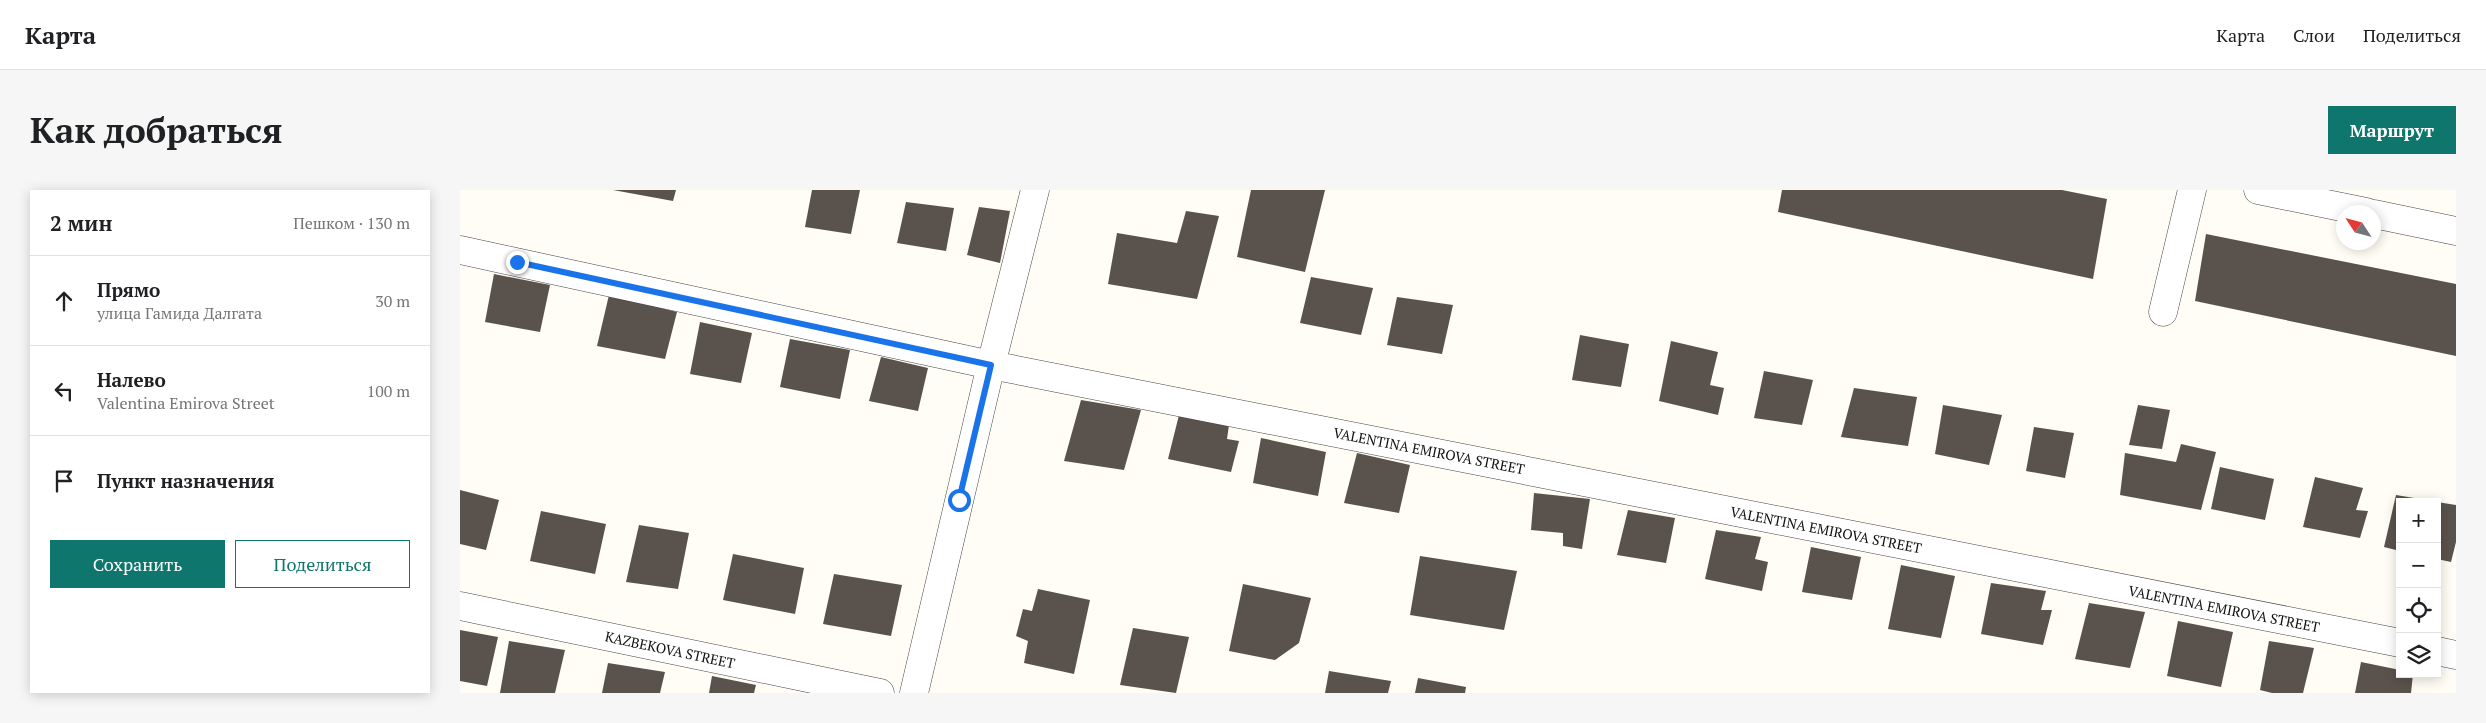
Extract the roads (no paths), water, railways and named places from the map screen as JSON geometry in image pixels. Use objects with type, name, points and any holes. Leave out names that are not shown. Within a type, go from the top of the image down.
[{"type":"street","points":[[914,693],[991,365],[1035,190]]},
{"type":"street","points":[[2163,312],[2192,190]]},
{"type":"street","points":[[2258,190],[2336,206]]},
{"type":"street","points":[[2381,215],[2456,231]]},
{"type":"street","name":"VALENTINA EMIROVA STREET","points":[[460,250],[991,365],[2396,643]]},
{"type":"street","name":"KAZBEKOVA STREET","points":[[460,606],[880,693]]},
{"type":"street","points":[[2441,652],[2456,655]]}]
